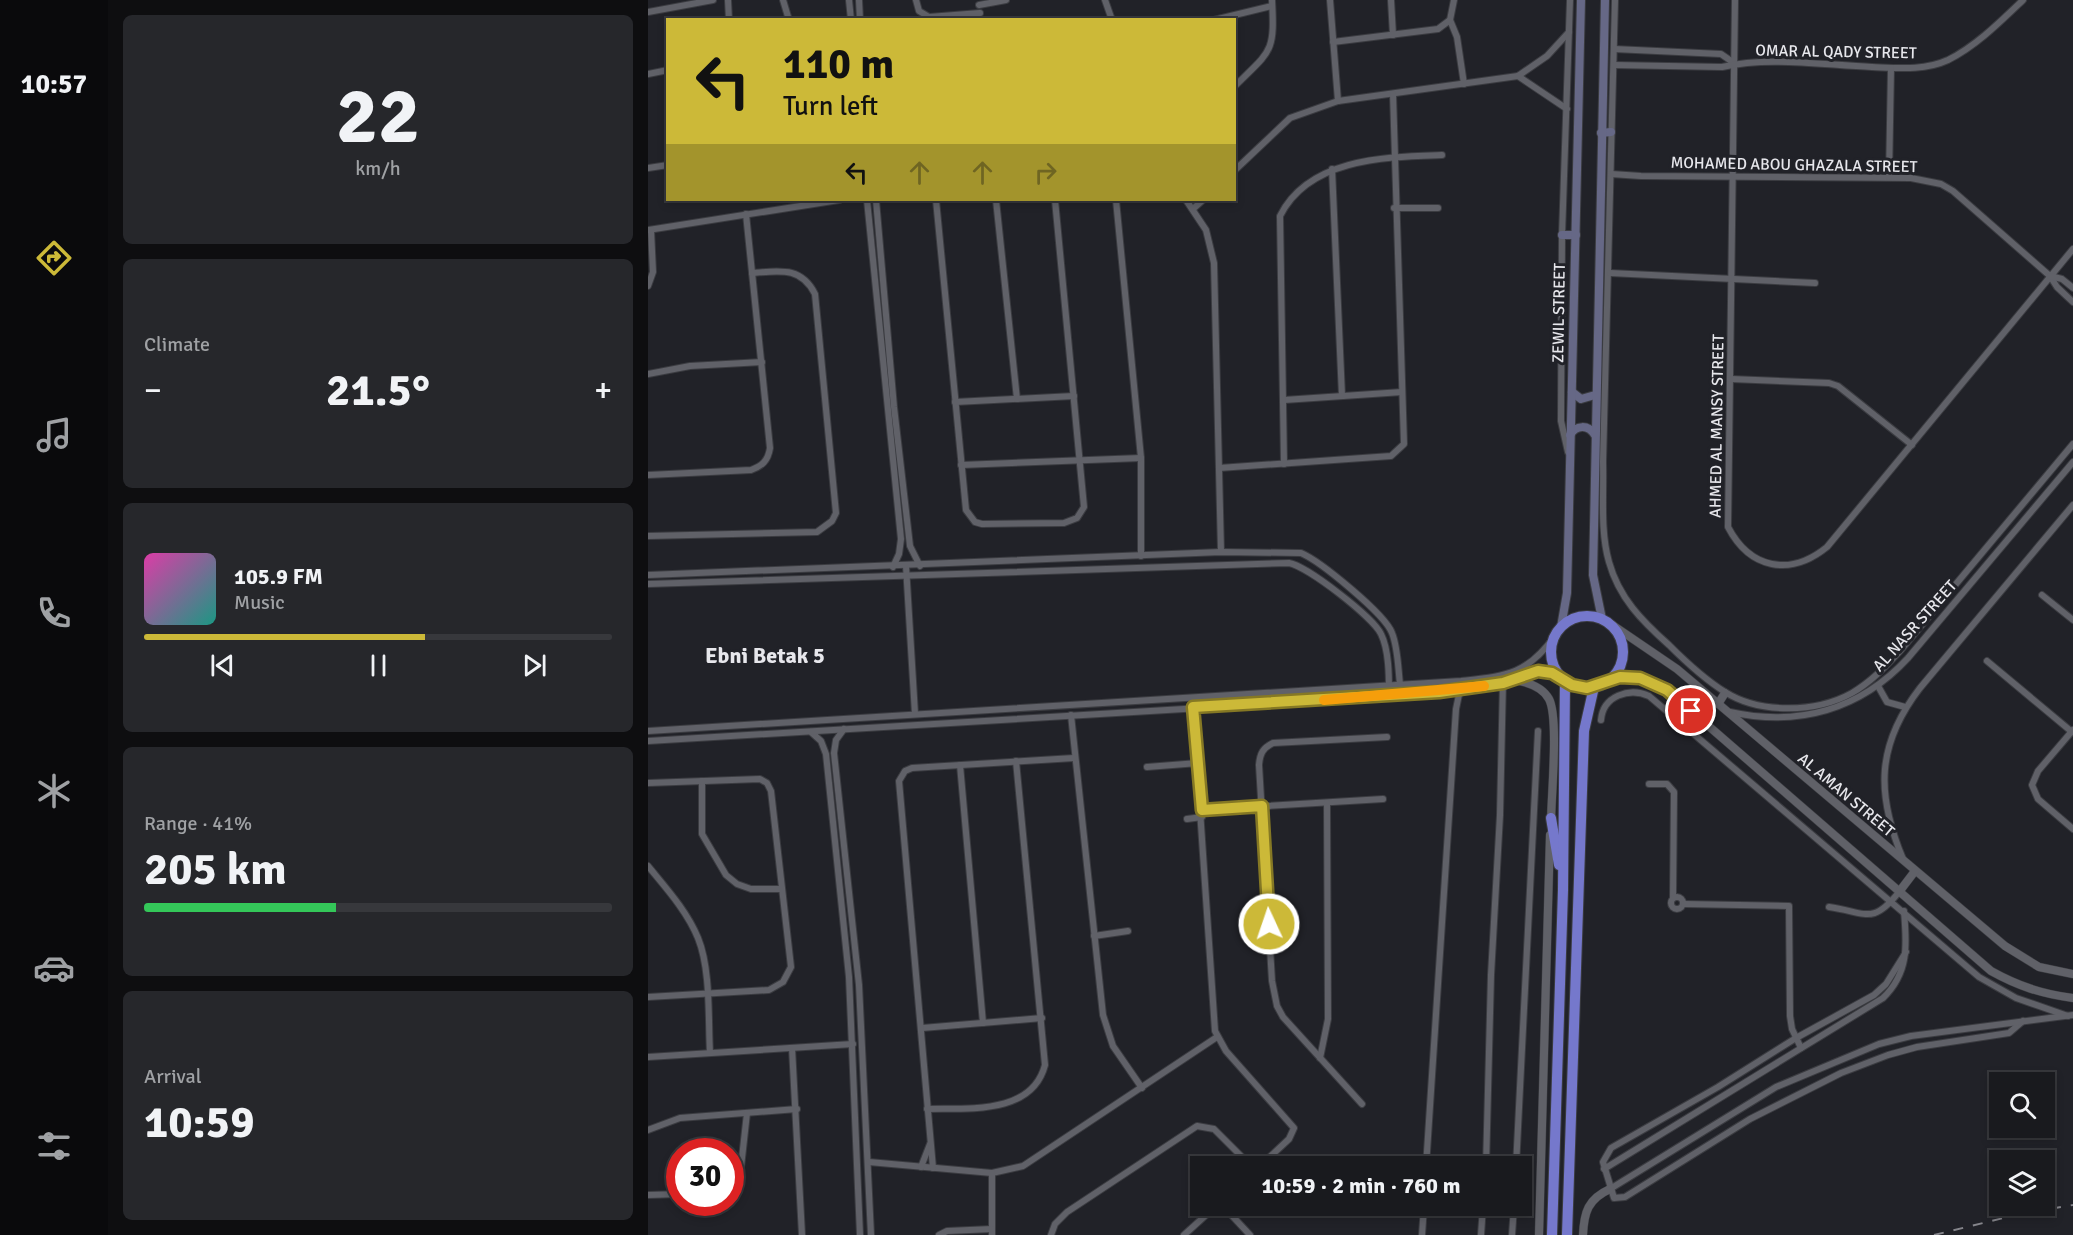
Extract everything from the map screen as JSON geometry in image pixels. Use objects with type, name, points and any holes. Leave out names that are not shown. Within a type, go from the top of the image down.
[{"type":"highway","points":[[1552,1235],[1563,890],[1562,678],[1551,657],[1554,637],[1571,619],[1584,616],[1605,621],[1618,634],[1623,650],[1620,665],[1611,679],[1594,687],[1579,687],[1562,678]]},
{"type":"highway","points":[[1567,1235],[1584,731],[1594,687]]},
{"type":"highway","points":[[1551,818],[1563,890]]},
{"type":"main road","name":"ZEWIL STREET","points":[[1561,627],[1567,593],[1581,0]]},
{"type":"main road","points":[[1605,0],[1606,132],[1595,395],[1593,575],[1605,621]]},
{"type":"main road","points":[[1562,235],[1575,235]]},
{"type":"main road","points":[[1572,392],[1581,399],[1595,395]]},
{"type":"main road","points":[[1569,436],[1574,429],[1582,427],[1590,429],[1595,435]]},
{"type":"street","points":[[648,12],[713,0]]},
{"type":"street","points":[[728,0],[729,18]]},
{"type":"street","points":[[783,0],[788,18]]},
{"type":"street","points":[[849,0],[851,18]]},
{"type":"street","points":[[859,0],[860,18]]},
{"type":"street","points":[[916,0],[919,11],[929,18],[980,16],[979,3],[1006,0]]},
{"type":"street","points":[[1105,0],[1111,18]]},
{"type":"street","points":[[1330,0],[1338,101]]},
{"type":"street","points":[[1391,0],[1393,35]]},
{"type":"street","points":[[1454,0],[1450,20],[1457,37],[1464,84]]},
{"type":"street","points":[[1569,453],[1561,421],[1562,235],[1570,0]]},
{"type":"street","points":[[1615,0],[1614,65],[1606,132],[1611,174],[1603,462],[1605,545],[1609,562],[1627,604],[1697,672],[1725,693],[1761,706],[1784,708],[1815,705],[1851,693],[1874,677],[1900,651],[2073,444]]},
{"type":"street","name":"AHMED AL MANSY STREET","points":[[1735,0],[1728,527],[1745,551],[1762,562],[1786,565],[1815,556],[1827,546],[2073,249]]},
{"type":"street","name":"OMAR AL QADY STREET","points":[[1614,65],[1722,67],[1734,63],[1922,68],[1947,60],[1973,44],[2023,0]]},
{"type":"street","points":[[1221,18],[1272,3],[1274,37],[1270,47],[1236,85]]},
{"type":"street","points":[[1333,42],[1438,29],[1450,20]]},
{"type":"street","points":[[1236,169],[1290,118],[1338,101],[1518,76],[1547,56],[1569,31]]},
{"type":"street","name":"OMAR AL QADY STREET","points":[[1614,49],[1721,54],[1734,63]]},
{"type":"street","points":[[1889,177],[1891,68]]},
{"type":"street","points":[[648,74],[666,70]]},
{"type":"street","points":[[1518,76],[1567,110]]},
{"type":"street","points":[[1219,468],[1395,455],[1404,444],[1394,208],[1393,94]]},
{"type":"street","points":[[1284,464],[1280,216],[1297,194],[1332,169],[1393,156],[1442,155]]},
{"type":"street","points":[[648,168],[666,165]]},
{"type":"street","points":[[1332,169],[1342,396]]},
{"type":"street","name":"MOHAMED ABOU GHAZALA STREET","points":[[1611,174],[1889,177],[1926,180],[1951,189],[2050,276],[2057,287],[2073,302]]},
{"type":"street","points":[[648,286],[653,272],[649,230],[804,202],[822,201]]},
{"type":"street","points":[[867,201],[901,539],[899,554],[893,567]]},
{"type":"street","points":[[876,201],[910,539],[912,553],[920,566]]},
{"type":"street","points":[[936,201],[966,510],[975,522],[982,525],[1064,523],[1077,518],[1084,507],[1055,201]]},
{"type":"street","points":[[996,201],[1017,399]]},
{"type":"street","points":[[1116,201],[1141,458],[1141,556]]},
{"type":"street","points":[[1187,201],[1194,208],[1206,230],[1214,263],[1221,552]]},
{"type":"street","points":[[1194,208],[1202,201]]},
{"type":"street","points":[[1394,208],[1438,208]]},
{"type":"street","points":[[648,475],[751,470],[765,462],[770,448],[746,214]]},
{"type":"street","points":[[871,250],[881,249]]},
{"type":"street","points":[[648,536],[817,532],[832,521],[836,513],[815,294],[805,279],[789,271],[752,273]]},
{"type":"street","points":[[1610,273],[1815,283]]},
{"type":"street","name":"MOHAMED ABOU GHAZALA STREET","points":[[2050,276],[2062,279],[2073,288]]},
{"type":"street","points":[[648,374],[690,366],[762,362]]},
{"type":"street","points":[[1731,379],[1828,383],[1838,386],[1912,445]]},
{"type":"street","points":[[1284,400],[1402,392]]},
{"type":"street","points":[[955,402],[1074,396]]},
{"type":"street","points":[[961,465],[1141,458]]},
{"type":"street","name":"AL NASR STREET","points":[[1727,712],[1778,719],[1818,714],[1854,701],[1878,686],[1908,658],[2073,462]]},
{"type":"street","points":[[1904,861],[1887,814],[1883,782],[1887,750],[1905,707],[2073,505]]},
{"type":"street","points":[[2020,508],[2029,514]]},
{"type":"street","points":[[901,539],[910,539]]},
{"type":"street","points":[[648,575],[920,566],[1221,552],[1301,553],[1311,557],[1346,586],[1390,627],[1395,642],[1400,684]]},
{"type":"street","points":[[1031,561],[1031,571]]},
{"type":"street","points":[[648,584],[1289,563],[1305,567],[1381,632],[1389,694]]},
{"type":"street","points":[[906,566],[915,714]]},
{"type":"street","points":[[798,570],[799,580]]},
{"type":"street","points":[[1339,595],[1346,586]]},
{"type":"street","points":[[2042,595],[2073,620]]},
{"type":"street","name":"AL AMAN STREET","points":[[1605,621],[1663,658],[2020,957],[2039,967],[2073,974]]},
{"type":"street","points":[[1503,680],[1530,664],[1554,637]]},
{"type":"street","points":[[1987,661],[2072,731],[2038,771],[2032,785],[2038,799],[2073,829]]},
{"type":"street","points":[[1514,680],[1538,671],[1562,678]]},
{"type":"street","points":[[1611,679],[1640,678],[1667,690],[1991,971],[2026,989],[2073,998]]},
{"type":"street","points":[[1486,1156],[1503,680]]},
{"type":"street","points":[[648,741],[1439,692],[1461,685],[1503,680],[1514,680],[1537,687],[1545,693],[1551,703],[1553,724],[1539,1235]]},
{"type":"street","points":[[1439,683],[1439,692]]},
{"type":"street","points":[[648,731],[1389,684],[1461,685]]},
{"type":"street","points":[[1427,1156],[1456,709],[1461,685]]},
{"type":"street","points":[[1878,686],[1887,702],[1905,707]]},
{"type":"street","points":[[1601,720],[1604,709],[1617,696],[1635,692],[1649,696],[1988,983],[2016,998],[2070,1016]]},
{"type":"street","points":[[1718,704],[1725,693]]},
{"type":"street","points":[[1143,699],[1143,710]]},
{"type":"street","points":[[1193,707],[1202,813],[1213,1023],[1217,1037],[1294,1128],[1289,1139],[1271,1156]]},
{"type":"street","points":[[1071,715],[1105,1025],[1113,1046],[1142,1088]]},
{"type":"street","points":[[844,729],[836,740],[834,753],[852,906],[866,1104],[871,1235]]},
{"type":"street","points":[[1517,1156],[1538,731]]},
{"type":"street","points":[[810,732],[821,741],[826,754],[842,908],[853,1044],[860,1235]]},
{"type":"street","points":[[1362,1104],[1283,1017],[1274,993],[1260,756],[1265,748],[1273,743],[1387,737]]},
{"type":"street","points":[[826,754],[834,753]]},
{"type":"street","points":[[933,1168],[934,1158],[930,1144],[922,1028],[899,781],[905,771],[912,768],[1074,758]]},
{"type":"street","points":[[927,1109],[993,1106],[1029,1092],[1039,1080],[1045,1065],[1016,761]]},
{"type":"street","points":[[1147,767],[1198,763]]},
{"type":"street","points":[[960,765],[983,1023]]},
{"type":"street","points":[[648,783],[760,779],[767,783],[771,791],[790,957],[790,967],[783,982],[769,990],[648,996]]},
{"type":"street","points":[[702,781],[702,834],[722,869],[731,880],[744,887],[782,889]]},
{"type":"street","points":[[1649,784],[1667,784],[1674,792],[1673,898],[1671,905],[1675,909],[1680,909],[1684,904]]},
{"type":"street","points":[[1187,819],[1202,813],[1262,806],[1383,799]]},
{"type":"street","points":[[1320,1058],[1328,1019],[1327,803]]},
{"type":"street","points":[[834,833],[844,832]]},
{"type":"street","points":[[648,866],[688,918],[698,939],[706,994],[710,1053]]},
{"type":"street","points":[[1829,907],[1876,914],[1883,911],[1915,871]]},
{"type":"street","points":[[1673,898],[1680,897],[1684,904]]},
{"type":"street","points":[[1684,904],[1789,906],[1790,1016],[1796,1038],[1802,1048]]},
{"type":"street","points":[[842,908],[852,906]]},
{"type":"street","points":[[1604,1169],[1883,999],[1901,974],[1906,951],[1904,911]]},
{"type":"street","points":[[1094,936],[1128,931]]},
{"type":"street","points":[[1906,951],[1882,989],[1796,1038],[1718,1087],[1615,1145],[1605,1156],[1604,1169],[1614,1198],[1625,1197],[1750,1119],[1822,1082],[1888,1055],[1935,1044],[2004,1035],[2013,1031],[2023,1021]]},
{"type":"street","points":[[1583,1235],[1588,1206],[1599,1194],[1761,1096],[1816,1069],[1884,1042],[1911,1036],[2070,1016]]},
{"type":"street","points":[[922,1028],[1042,1018]]},
{"type":"street","points":[[869,1162],[992,1173],[1008,1171],[1038,1158],[1217,1037]]},
{"type":"street","points":[[1884,1042],[1888,1055]]},
{"type":"street","points":[[648,1057],[853,1044]]},
{"type":"street","points":[[792,1048],[802,1235]]},
{"type":"street","points":[[1816,1069],[1822,1082]]},
{"type":"street","points":[[856,1104],[866,1104]]},
{"type":"street","points":[[648,1130],[680,1118],[797,1109]]},
{"type":"street","points":[[744,1140],[747,1113]]},
{"type":"street","points":[[1052,1235],[1055,1224],[1067,1212],[1197,1126],[1214,1128],[1241,1156]]},
{"type":"street","points":[[921,1167],[930,1144]]},
{"type":"street","points":[[939,1235],[947,1231],[992,1232],[992,1173]]},
{"type":"street","points":[[648,1195],[666,1194]]},
{"type":"street","points":[[1184,1235],[1205,1216]]},
{"type":"street","points":[[1232,1216],[1250,1235]]},
{"type":"street","points":[[1422,1235],[1423,1216]]},
{"type":"street","points":[[1481,1235],[1482,1216]]},
{"type":"street","points":[[1512,1235],[1513,1216]]},
{"type":"railway","points":[[1934,1235],[2020,1214],[2073,1205]]},
{"type":"slow traffic","points":[[1324,700],[1439,692],[1484,686]]},
{"type":"district","name":"Ebni Betak 5","points":[[765,655]]},
{"type":"route","points":[[1269,924],[1262,806],[1202,810],[1193,707],[1439,692],[1503,683],[1538,671],[1552,673],[1572,685],[1587,688],[1600,686],[1611,679],[1620,677],[1640,678],[1667,690],[1691,711]]}]
